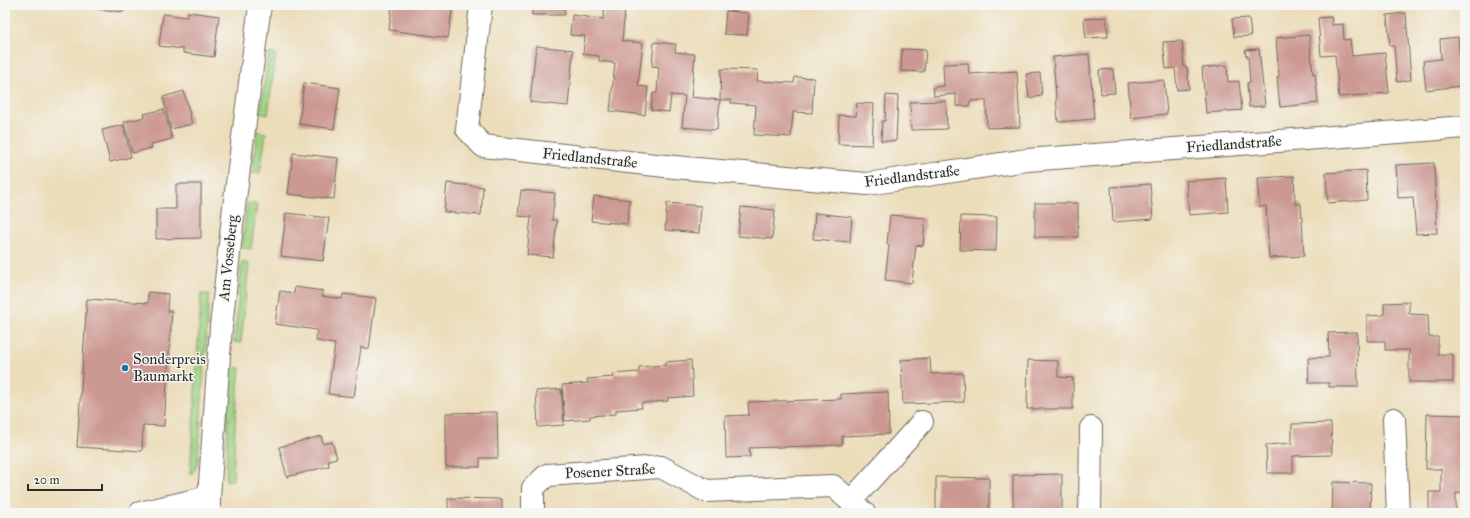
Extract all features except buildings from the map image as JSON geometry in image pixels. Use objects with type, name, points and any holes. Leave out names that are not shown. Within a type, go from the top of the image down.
[{"type":"street","name":"Am Vosseberg","points":[[209,505],[221,327],[234,207],[260,5]]},
{"type":"street","name":"Friedlandstraße","points":[[481,5],[467,129],[482,146],[868,184],[1027,160],[1465,127]]},
{"type":"street","points":[[1394,419],[1398,513]]},
{"type":"street","name":"Posener Straße","points":[[533,513],[533,488],[548,475],[661,467],[706,491],[833,486],[857,507],[922,422]]},
{"type":"street","points":[[1090,513],[1091,428]]},
{"type":"street","points":[[140,513],[209,505]]},
{"type":"green space","points":[[269,53],[276,54],[268,115],[260,113]]},
{"type":"green space","points":[[257,131],[266,133],[260,173],[252,173]]},
{"type":"green space","points":[[247,203],[257,204],[251,249],[242,248]]},
{"type":"green space","points":[[242,262],[249,264],[241,343],[234,342]]},
{"type":"green space","points":[[201,294],[209,294],[198,460],[196,468],[190,475]]},
{"type":"green space","points":[[231,367],[240,368],[235,425],[233,480],[226,481],[228,408]]},
{"type":"place","name":"Sonderpreis Baumarkt","points":[[125,368]]}]
